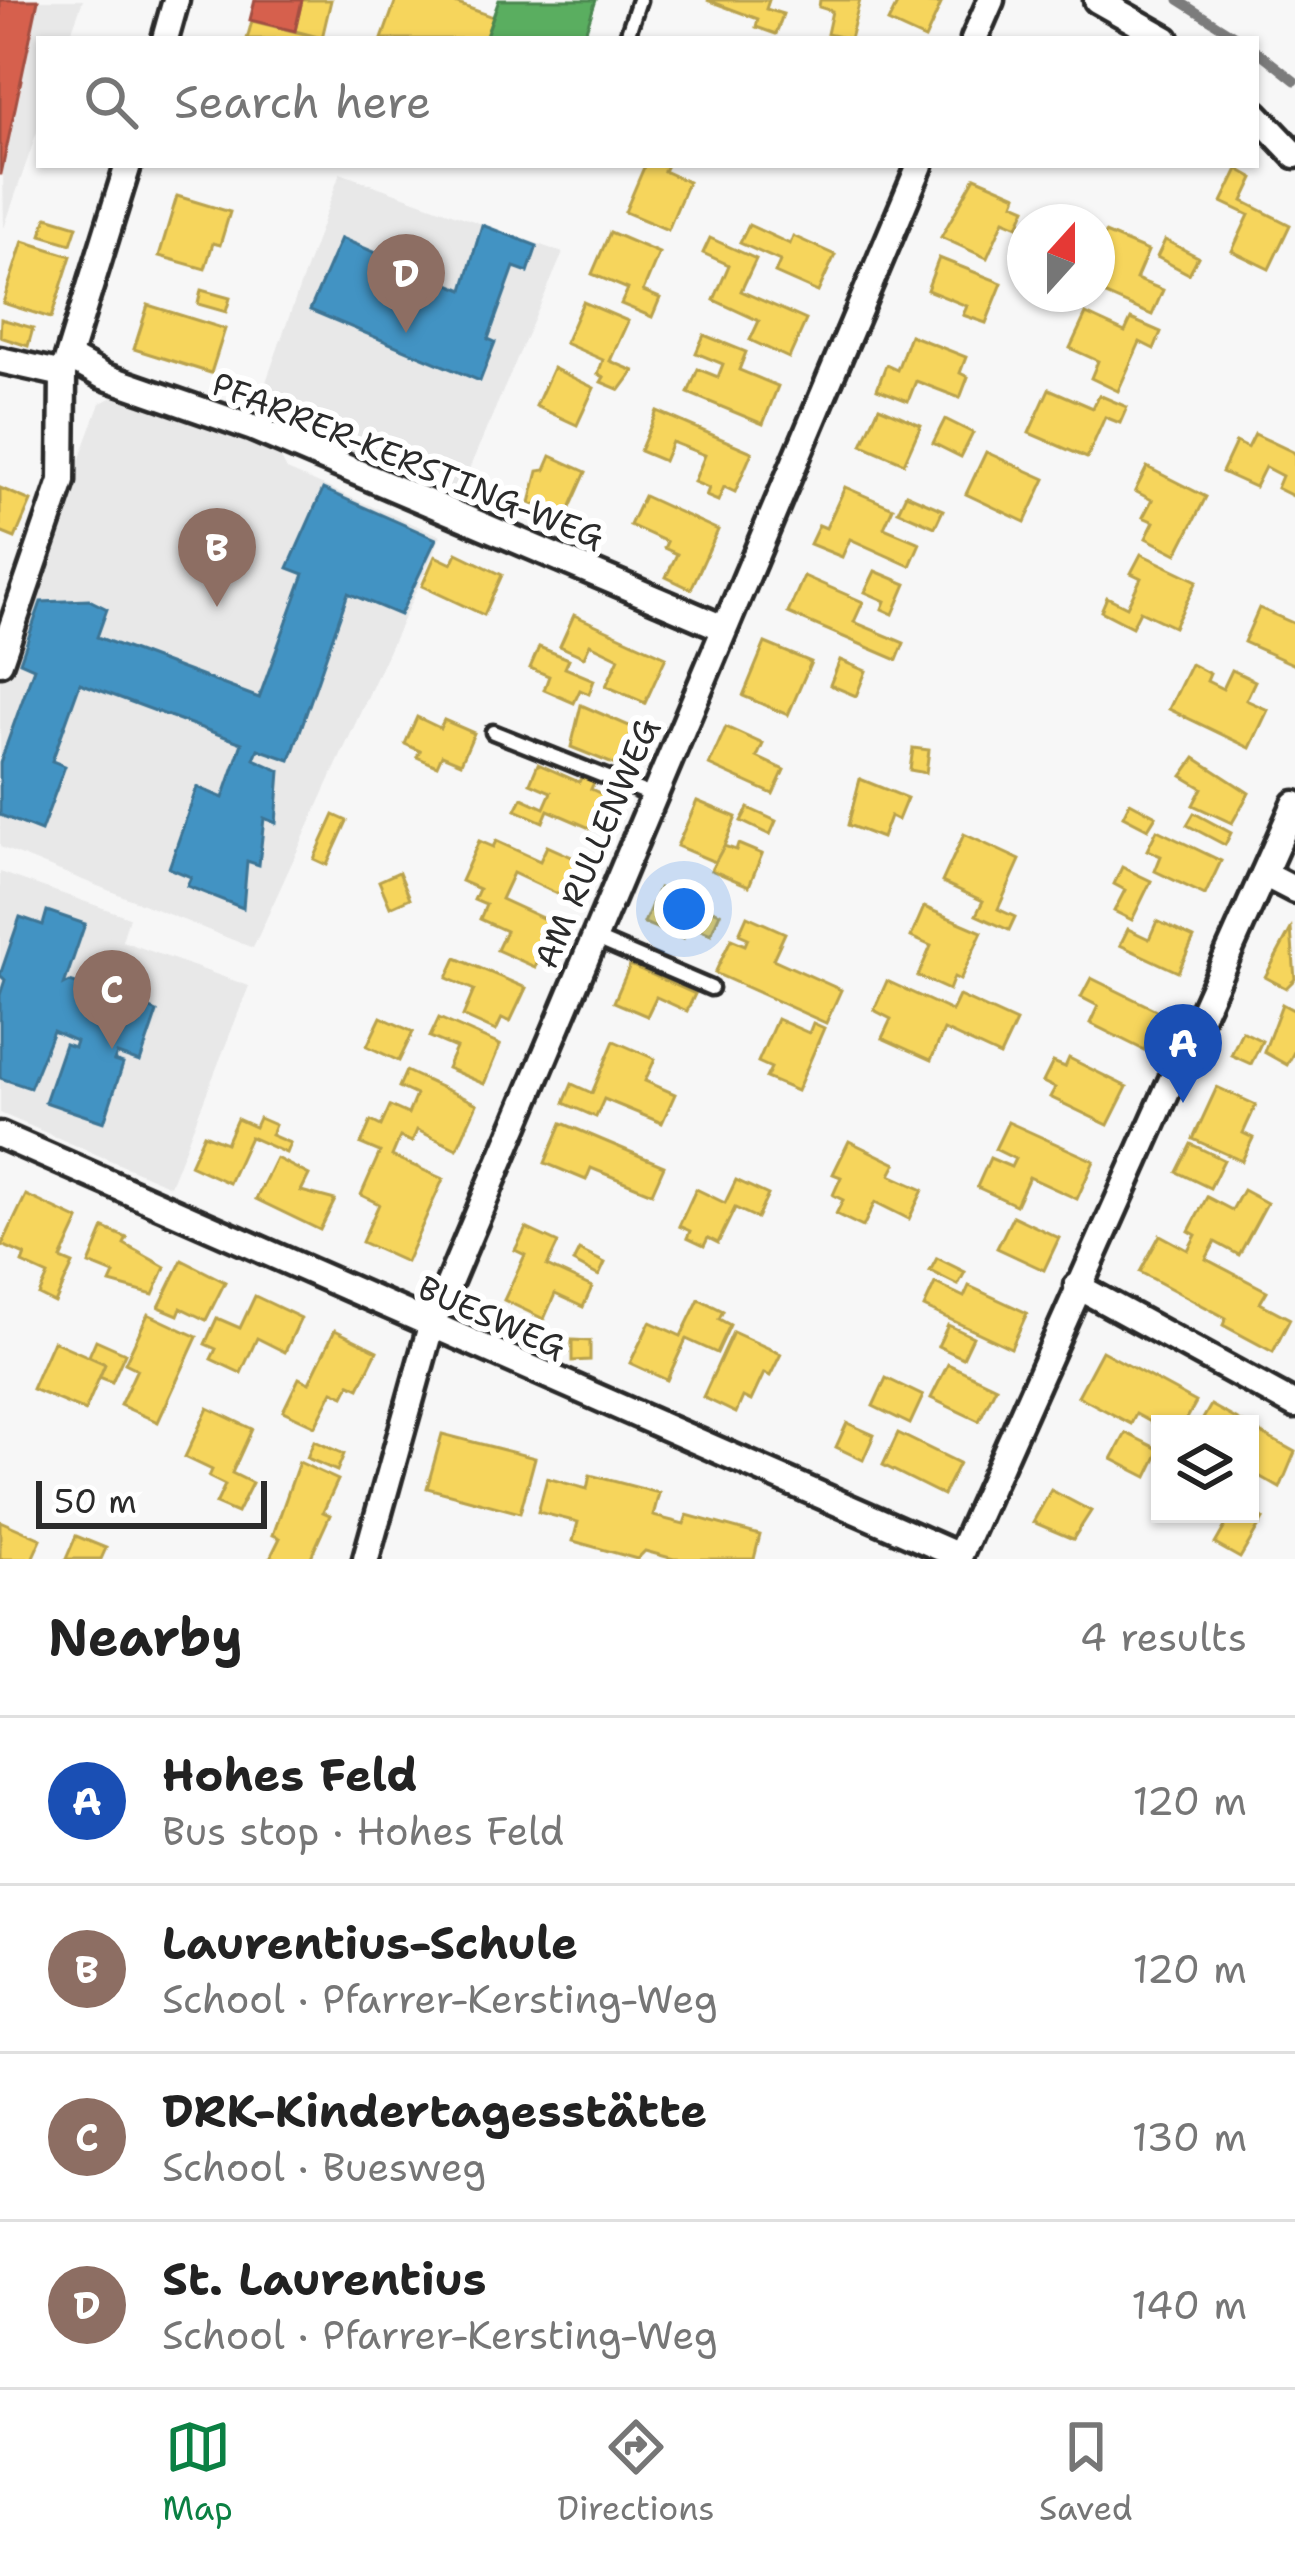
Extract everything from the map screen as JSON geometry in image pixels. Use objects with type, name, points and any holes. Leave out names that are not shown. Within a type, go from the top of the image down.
[{"type":"street","points":[[166,36],[176,0]]},
{"type":"street","points":[[975,36],[991,0]]},
{"type":"street","points":[[1097,0],[1161,36]]},
{"type":"street","points":[[1259,117],[1295,155]]},
{"type":"street","points":[[0,662],[62,481],[66,366],[127,168]]},
{"type":"street","name":"AM RULLENWEG","points":[[366,1559],[430,1326],[919,168]]},
{"type":"street","name":"PFARRER-KERSTING-WEG","points":[[0,360],[66,366],[253,428],[722,627]]},
{"type":"street","points":[[958,1558],[1295,804]]},
{"type":"street","points":[[1264,874],[1295,890]]},
{"type":"street","name":"BUESWEG","points":[[0,1135],[958,1558]]},
{"type":"street","points":[[1078,1286],[1295,1405]]},
{"type":"lane","points":[[627,36],[639,0]]},
{"type":"lane","points":[[493,732],[651,795]]},
{"type":"lane","points":[[591,937],[711,988]]},
{"type":"shaded area","points":[[0,0],[83,0],[70,36],[36,36],[36,135],[4,228]]},
{"type":"shaded area","points":[[340,173],[563,253],[456,499],[255,413]]},
{"type":"shaded area","points":[[116,396],[278,453],[287,470],[441,536],[253,948],[0,847],[0,679],[100,403]]},
{"type":"shaded area","points":[[0,872],[129,917],[122,941],[249,986],[170,1186],[0,1113]]},
{"type":"building: Homes","points":[[302,0],[331,0],[322,36],[295,31]]},
{"type":"building: Homes","points":[[396,0],[447,0],[493,17],[486,36],[383,36]]},
{"type":"building: Homes","points":[[707,0],[769,0],[766,9],[783,14],[776,34],[756,27],[758,19]]},
{"type":"building: Homes","points":[[820,0],[860,0],[851,36],[827,34],[832,11],[819,7]]},
{"type":"building: Homes","points":[[899,0],[941,4],[926,36],[888,22]]},
{"type":"building: Homes","points":[[252,21],[309,35],[309,36],[248,36]]},
{"type":"building: Homes","points":[[644,168],[666,168],[688,182],[668,230],[625,212]]},
{"type":"building: Homes","points":[[1238,169],[1254,178],[1243,201],[1290,225],[1269,269],[1232,251],[1249,215],[1222,202]]},
{"type":"building: Homes","points":[[975,177],[1017,195],[1016,204],[1007,204],[1007,221],[987,258],[941,237]]},
{"type":"building: Homes","points":[[177,196],[230,212],[220,245],[213,243],[205,269],[159,256]]},
{"type":"building: Homes","points":[[47,217],[77,226],[71,244],[41,235]]},
{"type":"building: Homes","points":[[749,225],[790,244],[793,236],[835,255],[818,292],[775,273],[780,261],[740,243]]},
{"type":"building: Homes","points":[[610,232],[659,253],[643,291],[660,298],[652,317],[621,304],[628,289],[592,274]]},
{"type":"building: Homes","points":[[1115,237],[1148,251],[1136,279],[1163,290],[1152,315],[1115,299]]},
{"type":"building: Homes","points":[[710,238],[756,259],[741,291],[806,320],[789,358],[750,340],[759,321],[714,300],[729,265],[703,253]]},
{"type":"building: Homes","points":[[1165,240],[1198,257],[1189,274],[1157,257]]},
{"type":"building: Homes","points":[[23,241],[71,256],[51,318],[3,303]]},
{"type":"building: Homes","points":[[939,258],[1002,283],[986,323],[963,315],[967,306],[927,290]]},
{"type":"building: Homes","points":[[201,290],[230,298],[226,312],[198,304]]},
{"type":"building: Homes","points":[[583,302],[628,321],[610,361],[634,371],[620,390],[601,382],[604,377],[598,374],[603,360],[565,343]]},
{"type":"building: Homes","points":[[148,305],[225,329],[211,373],[134,349]]},
{"type":"building: Homes","points":[[1086,314],[1125,332],[1131,319],[1161,332],[1154,349],[1140,342],[1118,391],[1091,378],[1098,361],[1070,348]]},
{"type":"building: Homes","points":[[1,319],[33,328],[28,346],[0,337]]},
{"type":"building: Homes","points":[[704,335],[746,352],[739,370],[778,386],[763,424],[688,393],[698,369],[718,377],[723,364],[696,353]]},
{"type":"building: Homes","points":[[910,335],[966,357],[960,373],[968,377],[960,398],[916,381],[908,401],[877,389],[886,365],[897,370]]},
{"type":"building: Homes","points":[[553,368],[594,388],[577,425],[536,406]]},
{"type":"building: Homes","points":[[1049,389],[1093,408],[1099,395],[1127,407],[1120,423],[1105,417],[1087,458],[1029,433]]},
{"type":"building: Homes","points":[[879,407],[921,425],[904,463],[862,445]]},
{"type":"building: Homes","points":[[657,411],[752,452],[735,492],[724,487],[718,501],[706,496],[709,488],[694,482],[705,455],[672,442],[664,461],[640,451]]},
{"type":"building: Homes","points":[[945,419],[973,433],[961,457],[933,443]]},
{"type":"building: Homes","points":[[1255,434],[1295,453],[1295,497],[1277,488],[1282,476],[1265,467],[1255,487],[1222,472],[1236,442],[1248,448]]},
{"type":"building: Homes","points":[[986,452],[1045,479],[1025,522],[966,494]]},
{"type":"building: Homes","points":[[551,456],[586,472],[565,519],[530,503],[538,471],[545,470]]},
{"type":"building: Homes","points":[[1147,467],[1206,497],[1177,554],[1146,538],[1154,522],[1143,517],[1152,500],[1135,491]]},
{"type":"building: Homes","points":[[845,487],[893,508],[884,528],[920,543],[910,566],[850,539],[842,557],[810,544],[819,525],[826,528]]},
{"type":"building: Homes","points":[[0,488],[31,501],[15,538],[0,532]]},
{"type":"building: Homes","points":[[906,494],[943,510],[935,527],[898,511]]},
{"type":"building: Homes","points":[[644,496],[718,530],[691,589],[666,577],[677,554],[664,548],[667,542],[630,525]]},
{"type":"building: Homes","points":[[457,553],[502,575],[484,615],[422,586],[435,556],[452,564]]},
{"type":"building: Homes","points":[[1141,554],[1197,581],[1174,627],[1140,611],[1132,627],[1101,611],[1107,597],[1127,607],[1141,578],[1131,573]]},
{"type":"building: Homes","points":[[875,571],[906,584],[893,614],[882,609],[885,601],[865,592]]},
{"type":"building: Homes","points":[[804,576],[863,602],[854,622],[904,643],[897,660],[788,613]]},
{"type":"building: Homes","points":[[1259,608],[1295,624],[1295,665],[1244,642]]},
{"type":"building: Homes","points":[[574,615],[666,657],[645,703],[606,686],[619,658],[590,644],[584,657],[560,646]]},
{"type":"building: Homes","points":[[765,643],[811,662],[788,715],[743,696]]},
{"type":"building: Homes","points":[[539,647],[569,659],[565,668],[594,680],[589,694],[580,690],[574,703],[544,690],[549,676],[530,668]]},
{"type":"building: Homes","points":[[840,660],[866,671],[856,696],[830,685]]},
{"type":"building: Homes","points":[[1191,664],[1210,674],[1207,681],[1223,689],[1232,670],[1255,681],[1246,700],[1268,710],[1250,748],[1169,709]]},
{"type":"building: Homes","points":[[581,705],[634,728],[618,766],[571,747]]},
{"type":"building: Homes","points":[[417,717],[440,728],[444,720],[474,733],[461,763],[442,755],[437,766],[417,757],[420,751],[405,744]]},
{"type":"building: Homes","points":[[726,727],[763,744],[757,757],[784,770],[773,794],[709,765]]},
{"type":"building: Homes","points":[[913,748],[929,750],[926,773],[910,770]]},
{"type":"building: Homes","points":[[1195,758],[1249,793],[1232,823],[1193,805],[1202,788],[1182,776]]},
{"type":"building: Homes","points":[[538,764],[579,782],[583,774],[595,780],[591,789],[606,796],[592,829],[548,810],[543,822],[516,810],[522,798],[544,808],[551,792],[530,783]]},
{"type":"building: Homes","points":[[860,779],[907,798],[898,820],[890,816],[882,838],[848,825]]},
{"type":"building: Homes","points":[[697,801],[736,817],[717,863],[677,846]]},
{"type":"building: Homes","points":[[1130,802],[1156,816],[1148,829],[1123,816]]},
{"type":"building: Homes","points":[[748,808],[776,821],[770,835],[741,821]]},
{"type":"building: Homes","points":[[1194,813],[1231,833],[1225,845],[1187,825]]},
{"type":"building: Homes","points":[[334,815],[347,821],[327,865],[314,859]]},
{"type":"building: Homes","points":[[1157,830],[1221,861],[1205,895],[1155,871],[1161,856],[1147,850]]},
{"type":"building: Homes","points":[[964,834],[1020,860],[998,909],[1015,917],[1009,930],[976,915],[983,901],[942,882]]},
{"type":"building: Homes","points":[[479,841],[493,847],[496,841],[540,861],[547,846],[583,862],[566,898],[513,873],[501,899],[555,924],[535,967],[497,950],[506,931],[480,919],[486,905],[474,900],[479,889],[461,881]]},
{"type":"building: Homes","points":[[738,844],[762,854],[749,886],[711,870],[724,846],[736,850]]},
{"type":"building: Homes","points":[[1122,867],[1151,881],[1132,920],[1114,911],[1125,890],[1114,884]]},
{"type":"building: Homes","points":[[399,872],[410,898],[390,907],[379,881]]},
{"type":"building: Homes","points":[[659,888],[720,913],[711,934],[689,925],[683,939],[644,923]]},
{"type":"building: Homes","points":[[924,907],[982,932],[960,980],[954,977],[949,990],[918,976],[931,946],[911,937]]},
{"type":"building: Homes","points":[[747,916],[785,933],[773,959],[841,990],[826,1023],[715,973],[731,939],[745,945],[748,938],[739,934]]},
{"type":"building: Homes","points":[[1157,921],[1194,938],[1178,972],[1120,945],[1128,929],[1149,939]]},
{"type":"building: Homes","points":[[1291,929],[1295,979],[1286,988],[1265,977]]},
{"type":"building: Homes","points":[[456,958],[526,988],[510,1022],[502,1018],[496,1031],[463,1016],[474,990],[447,978]]},
{"type":"building: Homes","points":[[630,965],[695,994],[687,1011],[656,997],[647,1016],[614,1002]]},
{"type":"building: Homes","points":[[1091,978],[1162,1013],[1144,1050],[1090,1023],[1098,1006],[1081,997]]},
{"type":"building: Homes","points":[[887,981],[952,1011],[959,996],[1016,1022],[1000,1056],[944,1030],[931,1060],[882,1038],[891,1019],[874,1010]]},
{"type":"building: Homes","points":[[1282,1004],[1295,1011],[1295,1050],[1287,1065],[1264,1052]]},
{"type":"building: Homes","points":[[381,1017],[413,1032],[399,1061],[367,1046]]},
{"type":"building: Homes","points":[[439,1018],[500,1045],[484,1084],[447,1068],[456,1048],[430,1037]]},
{"type":"building: Homes","points":[[777,1019],[809,1033],[813,1023],[824,1028],[797,1091],[766,1078],[771,1068],[758,1062]]},
{"type":"building: Homes","points":[[1242,1031],[1262,1041],[1251,1064],[1231,1055]]},
{"type":"building: Homes","points":[[614,1041],[655,1059],[645,1081],[675,1094],[662,1123],[604,1099],[596,1117],[564,1103],[572,1084],[592,1093]]},
{"type":"building: Homes","points":[[1069,1058],[1127,1087],[1108,1125],[1050,1097],[1055,1088],[1043,1082],[1053,1062],[1065,1067]]},
{"type":"building: Homes","points":[[406,1071],[477,1104],[457,1149],[417,1130],[412,1142],[400,1137],[392,1156],[443,1179],[406,1262],[362,1242],[379,1204],[361,1195],[380,1152],[361,1144],[371,1121],[381,1126],[390,1106],[408,1114],[416,1095],[399,1087]]},
{"type":"building: Homes","points":[[1217,1087],[1256,1105],[1243,1133],[1253,1138],[1242,1161],[1193,1139]]},
{"type":"building: Homes","points":[[259,1118],[275,1125],[271,1135],[290,1143],[286,1153],[250,1137],[229,1183],[190,1165],[204,1134],[226,1143],[237,1119],[255,1127]]},
{"type":"building: Homes","points":[[1008,1122],[1094,1161],[1077,1199],[1029,1177],[1016,1205],[977,1187],[990,1158],[1011,1167],[1015,1159],[995,1149]]},
{"type":"building: Homes","points":[[562,1123],[664,1166],[652,1193],[591,1168],[586,1180],[545,1163]]},
{"type":"building: Homes","points":[[849,1141],[896,1164],[890,1175],[923,1190],[909,1219],[875,1202],[863,1227],[836,1214],[843,1200],[833,1195],[841,1177],[833,1174]]},
{"type":"building: Homes","points":[[1191,1144],[1224,1160],[1210,1188],[1177,1172]]},
{"type":"building: Homes","points":[[276,1158],[309,1175],[301,1191],[335,1200],[320,1230],[256,1199]]},
{"type":"building: Homes","points":[[736,1180],[768,1195],[757,1218],[735,1208],[718,1243],[708,1238],[704,1246],[687,1238],[690,1231],[679,1226],[696,1189],[725,1203]]},
{"type":"building: Homes","points":[[1243,1190],[1267,1203],[1239,1255],[1215,1242],[1206,1259],[1267,1291],[1260,1303],[1290,1319],[1273,1352],[1223,1325],[1226,1318],[1140,1272],[1160,1235],[1188,1250],[1196,1235],[1189,1231],[1207,1197],[1232,1210]]},
{"type":"building: Homes","points":[[26,1195],[79,1220],[61,1259],[73,1264],[55,1303],[39,1295],[48,1275],[22,1263],[25,1255],[2,1245]]},
{"type":"building: Homes","points":[[1013,1216],[1059,1238],[1044,1270],[997,1248]]},
{"type":"building: Homes","points":[[104,1228],[127,1238],[124,1244],[165,1267],[153,1295],[110,1283],[114,1274],[89,1264]]},
{"type":"building: Homes","points":[[526,1228],[558,1243],[547,1266],[592,1287],[583,1307],[555,1294],[544,1319],[504,1300],[525,1255],[515,1250]]},
{"type":"building: Homes","points":[[579,1250],[605,1263],[599,1276],[573,1262]]},
{"type":"building: Homes","points":[[937,1258],[965,1272],[958,1285],[930,1271]]},
{"type":"building: Homes","points":[[182,1260],[225,1282],[206,1320],[181,1308],[178,1315],[159,1307]]},
{"type":"building: Homes","points":[[935,1283],[964,1297],[969,1286],[1027,1313],[1011,1348],[924,1307]]},
{"type":"building: Homes","points":[[255,1296],[301,1318],[285,1352],[257,1338],[241,1373],[211,1359],[216,1349],[205,1344],[217,1318],[240,1328]]},
{"type":"building: Homes","points":[[699,1299],[723,1311],[719,1319],[730,1325],[717,1353],[686,1339],[667,1380],[630,1363],[650,1322],[681,1336]]},
{"type":"building: Homes","points":[[148,1314],[197,1337],[158,1422],[120,1405],[137,1369],[125,1363]]},
{"type":"building: Homes","points":[[948,1325],[973,1337],[963,1358],[938,1346]]},
{"type":"building: Homes","points":[[335,1330],[377,1351],[359,1388],[350,1384],[344,1396],[333,1391],[315,1426],[283,1411],[299,1378],[309,1383]]},
{"type":"building: Homes","points":[[733,1332],[781,1354],[770,1376],[764,1373],[751,1401],[743,1397],[736,1413],[703,1397]]},
{"type":"building: Homes","points":[[96,1340],[125,1353],[112,1382],[99,1377],[105,1364],[89,1356]]},
{"type":"building: Homes","points":[[572,1340],[590,1341],[590,1360],[572,1361]]},
{"type":"building: Homes","points":[[53,1341],[105,1364],[85,1411],[32,1389]]},
{"type":"building: Homes","points":[[1102,1351],[1196,1402],[1189,1415],[1151,1415],[1151,1422],[1136,1414],[1131,1424],[1078,1396]]},
{"type":"building: Homes","points":[[948,1364],[996,1387],[979,1421],[931,1398]]},
{"type":"building: Homes","points":[[886,1378],[923,1396],[910,1424],[873,1406]]},
{"type":"building: Homes","points":[[1211,1405],[1229,1415],[1205,1415]]},
{"type":"building: Homes","points":[[208,1408],[252,1429],[232,1473],[252,1483],[237,1513],[216,1504],[225,1485],[209,1477],[212,1470],[185,1457]]},
{"type":"building: Homes","points":[[847,1423],[874,1435],[863,1460],[836,1447]]},
{"type":"building: Homes","points":[[1259,1432],[1295,1452],[1280,1488],[1259,1476]]},
{"type":"building: Homes","points":[[898,1433],[959,1463],[943,1495],[883,1465]]},
{"type":"building: Homes","points":[[1126,1433],[1151,1446],[1147,1477],[1112,1459]]},
{"type":"building: Homes","points":[[442,1434],[535,1458],[520,1513],[427,1488]]},
{"type":"building: Homes","points":[[314,1441],[344,1454],[337,1471],[307,1458]]},
{"type":"building: Homes","points":[[299,1462],[338,1480],[323,1512],[330,1515],[310,1559],[277,1559],[271,1556],[280,1538],[273,1535]]},
{"type":"building: Homes","points":[[590,1475],[659,1493],[653,1516],[684,1524],[687,1515],[760,1535],[754,1559],[674,1559],[645,1551],[637,1559],[573,1541],[578,1522],[538,1512],[547,1478],[587,1489]]},
{"type":"building: Homes","points":[[1051,1490],[1091,1511],[1073,1539],[1033,1522]]},
{"type":"building: Homes","points":[[1263,1519],[1240,1558],[1215,1544],[1227,1523]]},
{"type":"building: Homes","points":[[0,1521],[41,1539],[32,1559],[0,1559]]},
{"type":"building: Homes","points":[[76,1536],[106,1548],[101,1559],[66,1559]]},
{"type":"building: Shops","points":[[0,0],[38,0],[1,174],[0,174]]},
{"type":"building: Shops","points":[[255,0],[302,0],[295,31],[250,20]]},
{"type":"building: Schools","points":[[482,225],[537,246],[528,272],[514,267],[488,339],[495,342],[480,381],[310,310],[341,238],[402,264],[407,254],[438,267],[434,278],[463,290]]},
{"type":"building: Schools","points":[[323,489],[436,539],[400,615],[348,593],[290,760],[258,749],[254,759],[280,771],[276,823],[264,818],[259,865],[247,861],[243,908],[187,886],[191,877],[169,868],[197,787],[223,798],[242,743],[80,683],[52,761],[65,766],[41,831],[0,815],[0,763],[34,668],[20,662],[41,602],[89,600],[107,609],[97,637],[259,698],[304,574],[288,568]]},
{"type":"building: Schools","points":[[47,911],[85,924],[64,985],[70,982],[101,992],[103,987],[157,1012],[140,1062],[117,1054],[114,1061],[123,1064],[104,1122],[45,1102],[65,1044],[74,1047],[76,1041],[53,1031],[30,1088],[0,1078],[0,995],[5,980],[0,975],[20,917],[43,925]]},
{"type":"building: Public","points":[[499,0],[596,0],[584,36],[486,36]]},
{"type":"waterway","points":[[1178,0],[1235,36]]},
{"type":"waterway","points":[[1259,52],[1295,81]]},
{"type":"place","name":"St. Laurentius","points":[[406,333]]},
{"type":"place","name":"Laurentius-Schule","points":[[217,607]]},
{"type":"place","name":"DRK-Kindertagesstätte","points":[[112,1049]]},
{"type":"place","name":"Hohes Feld","points":[[1183,1103]]}]
